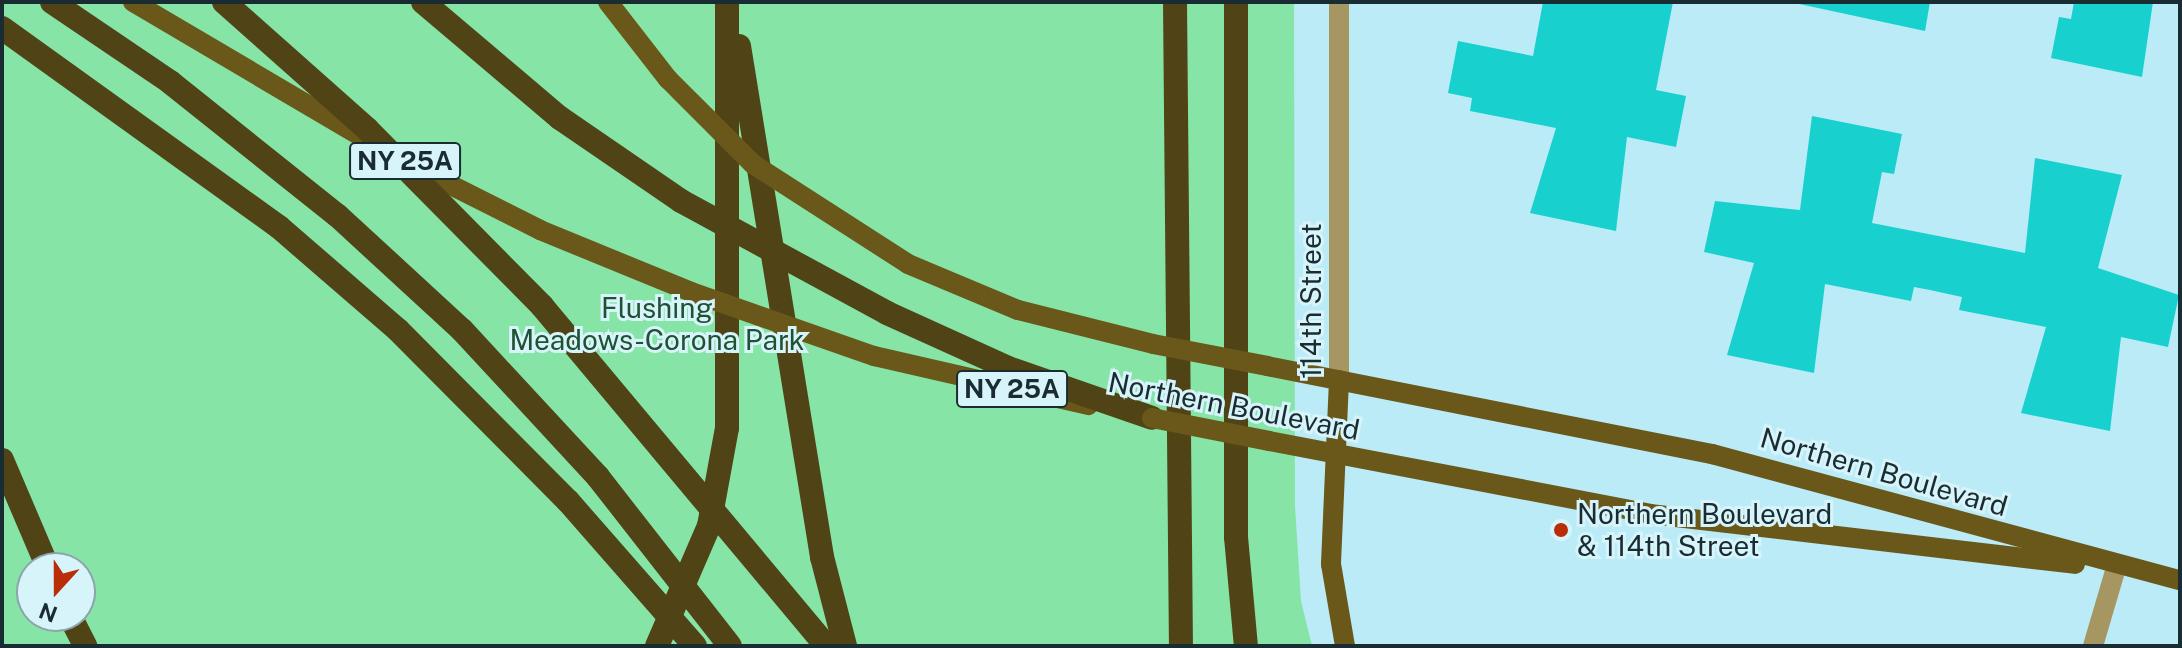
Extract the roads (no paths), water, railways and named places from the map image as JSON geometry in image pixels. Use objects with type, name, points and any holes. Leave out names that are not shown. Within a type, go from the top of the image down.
[{"type":"highway","points":[[52,2],[170,82],[338,216],[462,330],[598,477],[730,646]]},
{"type":"highway","points":[[224,2],[367,129],[542,306],[826,646]]},
{"type":"highway","points":[[423,2],[560,118],[681,201],[887,313],[1008,368],[1152,418]]},
{"type":"highway","points":[[657,646],[705,537],[727,428],[730,2]]},
{"type":"highway","points":[[730,2],[822,557],[845,646]]},
{"type":"highway","points":[[1175,2],[1181,646]]},
{"type":"highway","points":[[1224,2],[1233,152]]},
{"type":"highway","points":[[1236,2],[1233,152],[1236,537],[1246,646]]},
{"type":"highway","points":[[2,28],[279,227],[398,330],[568,501],[695,646]]},
{"type":"highway","points":[[2,460],[41,552]]},
{"type":"main road","name":"Northern Boulevard","points":[[133,2],[446,185],[691,292],[874,356],[1335,455],[1729,526],[2116,568],[2180,580]]},
{"type":"main road","name":"Northern Boulevard","points":[[608,2],[668,79],[753,164],[908,264],[1030,314],[1153,344],[1712,454],[2116,568]]},
{"type":"main road","name":"114th Street","points":[[1339,380],[1331,564],[1345,646]]},
{"type":"street","name":"114th Street","points":[[1339,2],[1339,380]]},
{"type":"street","points":[[2093,646],[2116,568]]},
{"type":"place","name":"Northern Boulevard & 114th Street","points":[[1561,530]]},
{"type":"park label","name":"Flushing Meadows-Corona Park","points":[[657,324]]}]
